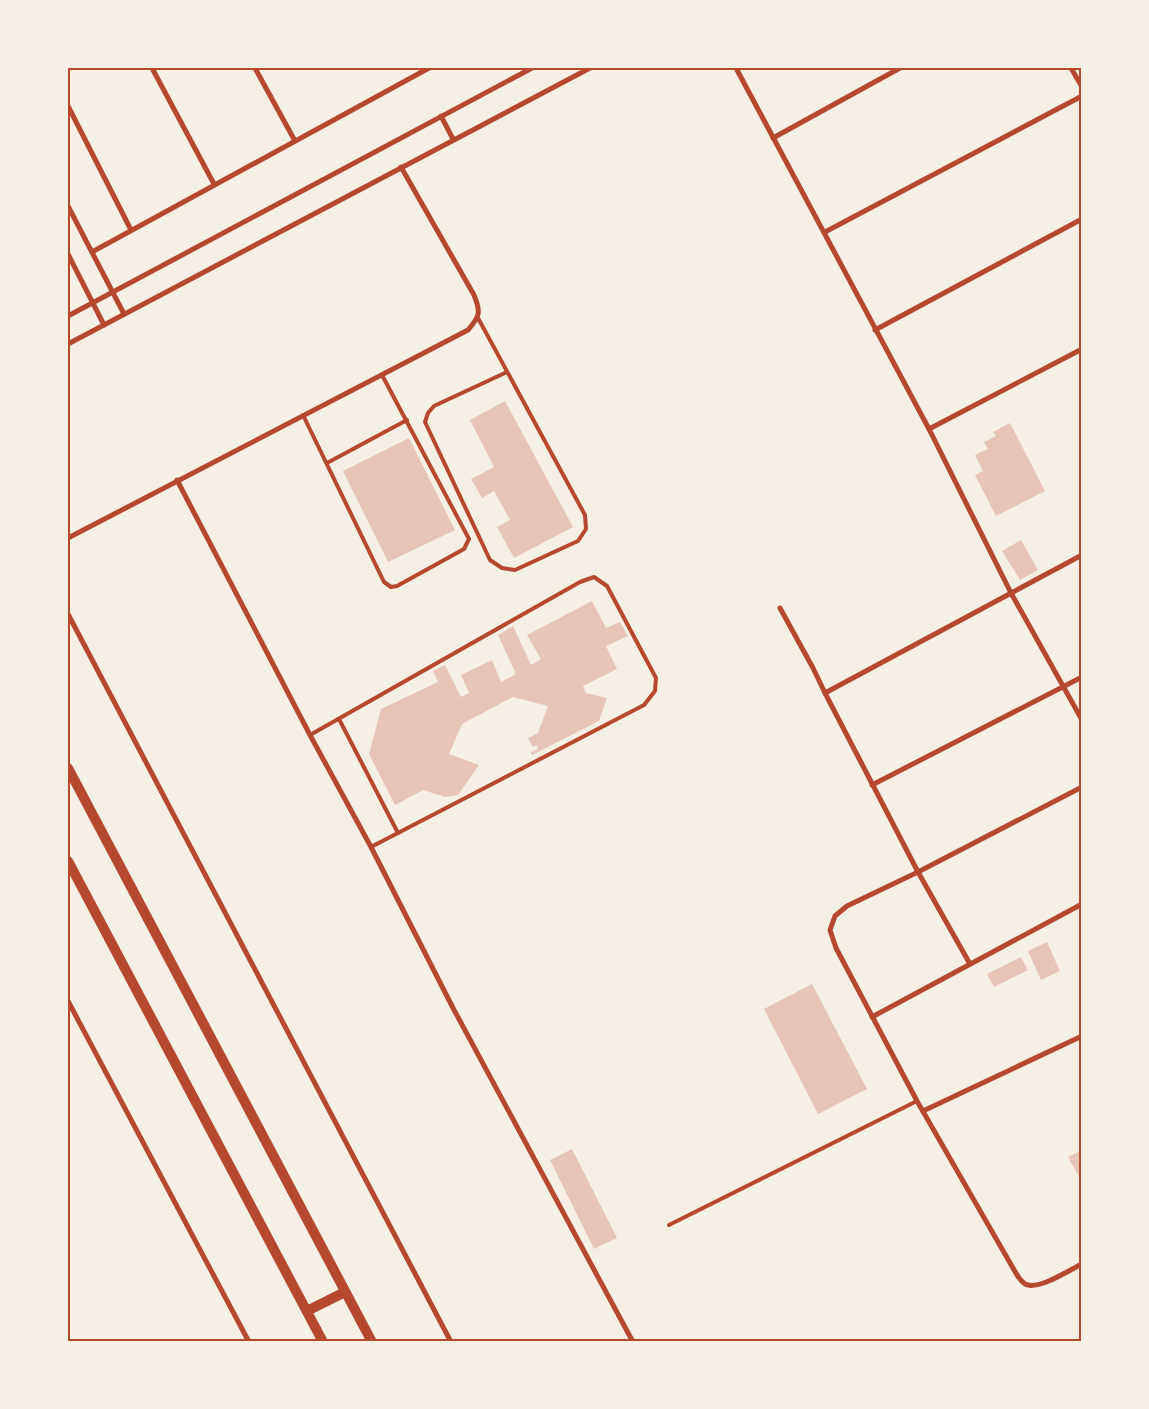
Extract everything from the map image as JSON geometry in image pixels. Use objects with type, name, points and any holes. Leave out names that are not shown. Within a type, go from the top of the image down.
[{"type":"main road","points":[[68,768],[372,1342]]},
{"type":"main road","points":[[68,861],[323,1342]]},
{"type":"main road","points":[[307,1311],[345,1292]]},
{"type":"street","points":[[152,68],[214,184]]},
{"type":"street","points":[[255,68],[295,141]]},
{"type":"street","points":[[92,252],[429,68]]},
{"type":"street","points":[[68,316],[532,68]]},
{"type":"street","points":[[68,344],[590,68]]},
{"type":"street","points":[[736,68],[929,429],[1011,593],[1082,720]]},
{"type":"street","points":[[773,138],[900,68]]},
{"type":"street","points":[[1071,68],[1082,86]]},
{"type":"street","points":[[825,232],[1082,96]]},
{"type":"street","points":[[68,106],[132,230]]},
{"type":"street","points":[[441,116],[453,140]]},
{"type":"street","points":[[68,538],[468,330],[478,318],[479,306],[401,167]]},
{"type":"street","points":[[68,206],[124,314]]},
{"type":"street","points":[[875,330],[1082,219]]},
{"type":"street","points":[[68,254],[104,324]]},
{"type":"street","points":[[929,429],[1082,349]]},
{"type":"street","points":[[177,480],[453,1008],[633,1342]]},
{"type":"street","points":[[825,694],[1082,555]]},
{"type":"street","points":[[780,608],[918,872],[970,964]]},
{"type":"street","points":[[68,614],[451,1342]]},
{"type":"street","points":[[872,785],[1082,677]]},
{"type":"street","points":[[1082,787],[918,872],[847,906],[835,916],[830,930],[836,948],[917,1101],[1017,1275],[1025,1284],[1033,1286],[1046,1282],[1082,1264]]},
{"type":"street","points":[[872,1017],[1082,904]]},
{"type":"street","points":[[68,1001],[249,1342]]},
{"type":"street","points":[[923,1111],[1082,1036]]},
{"type":"lane","points":[[478,318],[585,515],[586,529],[578,541],[515,570],[502,568],[490,560],[426,422],[428,414],[434,406],[507,372]]},
{"type":"lane","points":[[303,415],[384,582],[391,587],[397,586],[464,549],[470,539],[382,374]]},
{"type":"lane","points":[[327,463],[406,420]]},
{"type":"lane","points":[[310,735],[580,582],[594,577],[607,586],[656,678],[654,691],[644,705],[370,847]]},
{"type":"lane","points":[[339,719],[398,833]]},
{"type":"lane","points":[[669,1225],[917,1101]]},
{"type":"building","points":[[505,401],[573,527],[514,558],[497,527],[510,520],[494,491],[482,498],[471,479],[494,467],[470,420]]},
{"type":"building","points":[[1010,423],[1045,491],[996,516],[975,475],[983,471],[975,455],[988,449],[984,442],[996,436],[993,432]]},
{"type":"building","points":[[409,438],[455,530],[388,562],[343,471]]},
{"type":"building","points":[[1021,540],[1038,570],[1020,580],[1002,551]]},
{"type":"building","points":[[592,601],[606,628],[620,622],[628,636],[606,646],[617,669],[583,686],[586,693],[607,698],[599,721],[532,755],[531,752],[538,749],[537,745],[533,747],[528,738],[538,733],[548,706],[513,697],[462,724],[449,754],[479,765],[458,795],[445,797],[423,790],[395,805],[369,754],[381,709],[438,682],[433,671],[445,665],[461,697],[469,693],[461,675],[492,660],[501,682],[516,674],[498,635],[513,626],[531,665],[541,659],[527,635]]},
{"type":"building","points":[[1047,942],[1060,971],[1041,980],[1028,951]]},
{"type":"building","points":[[1021,957],[1028,970],[994,987],[987,974]]},
{"type":"building","points":[[812,984],[867,1089],[818,1114],[764,1009]]},
{"type":"building","points":[[572,1149],[617,1238],[594,1249],[550,1160]]},
{"type":"building","points":[[1082,1150],[1082,1182],[1068,1157]]}]
